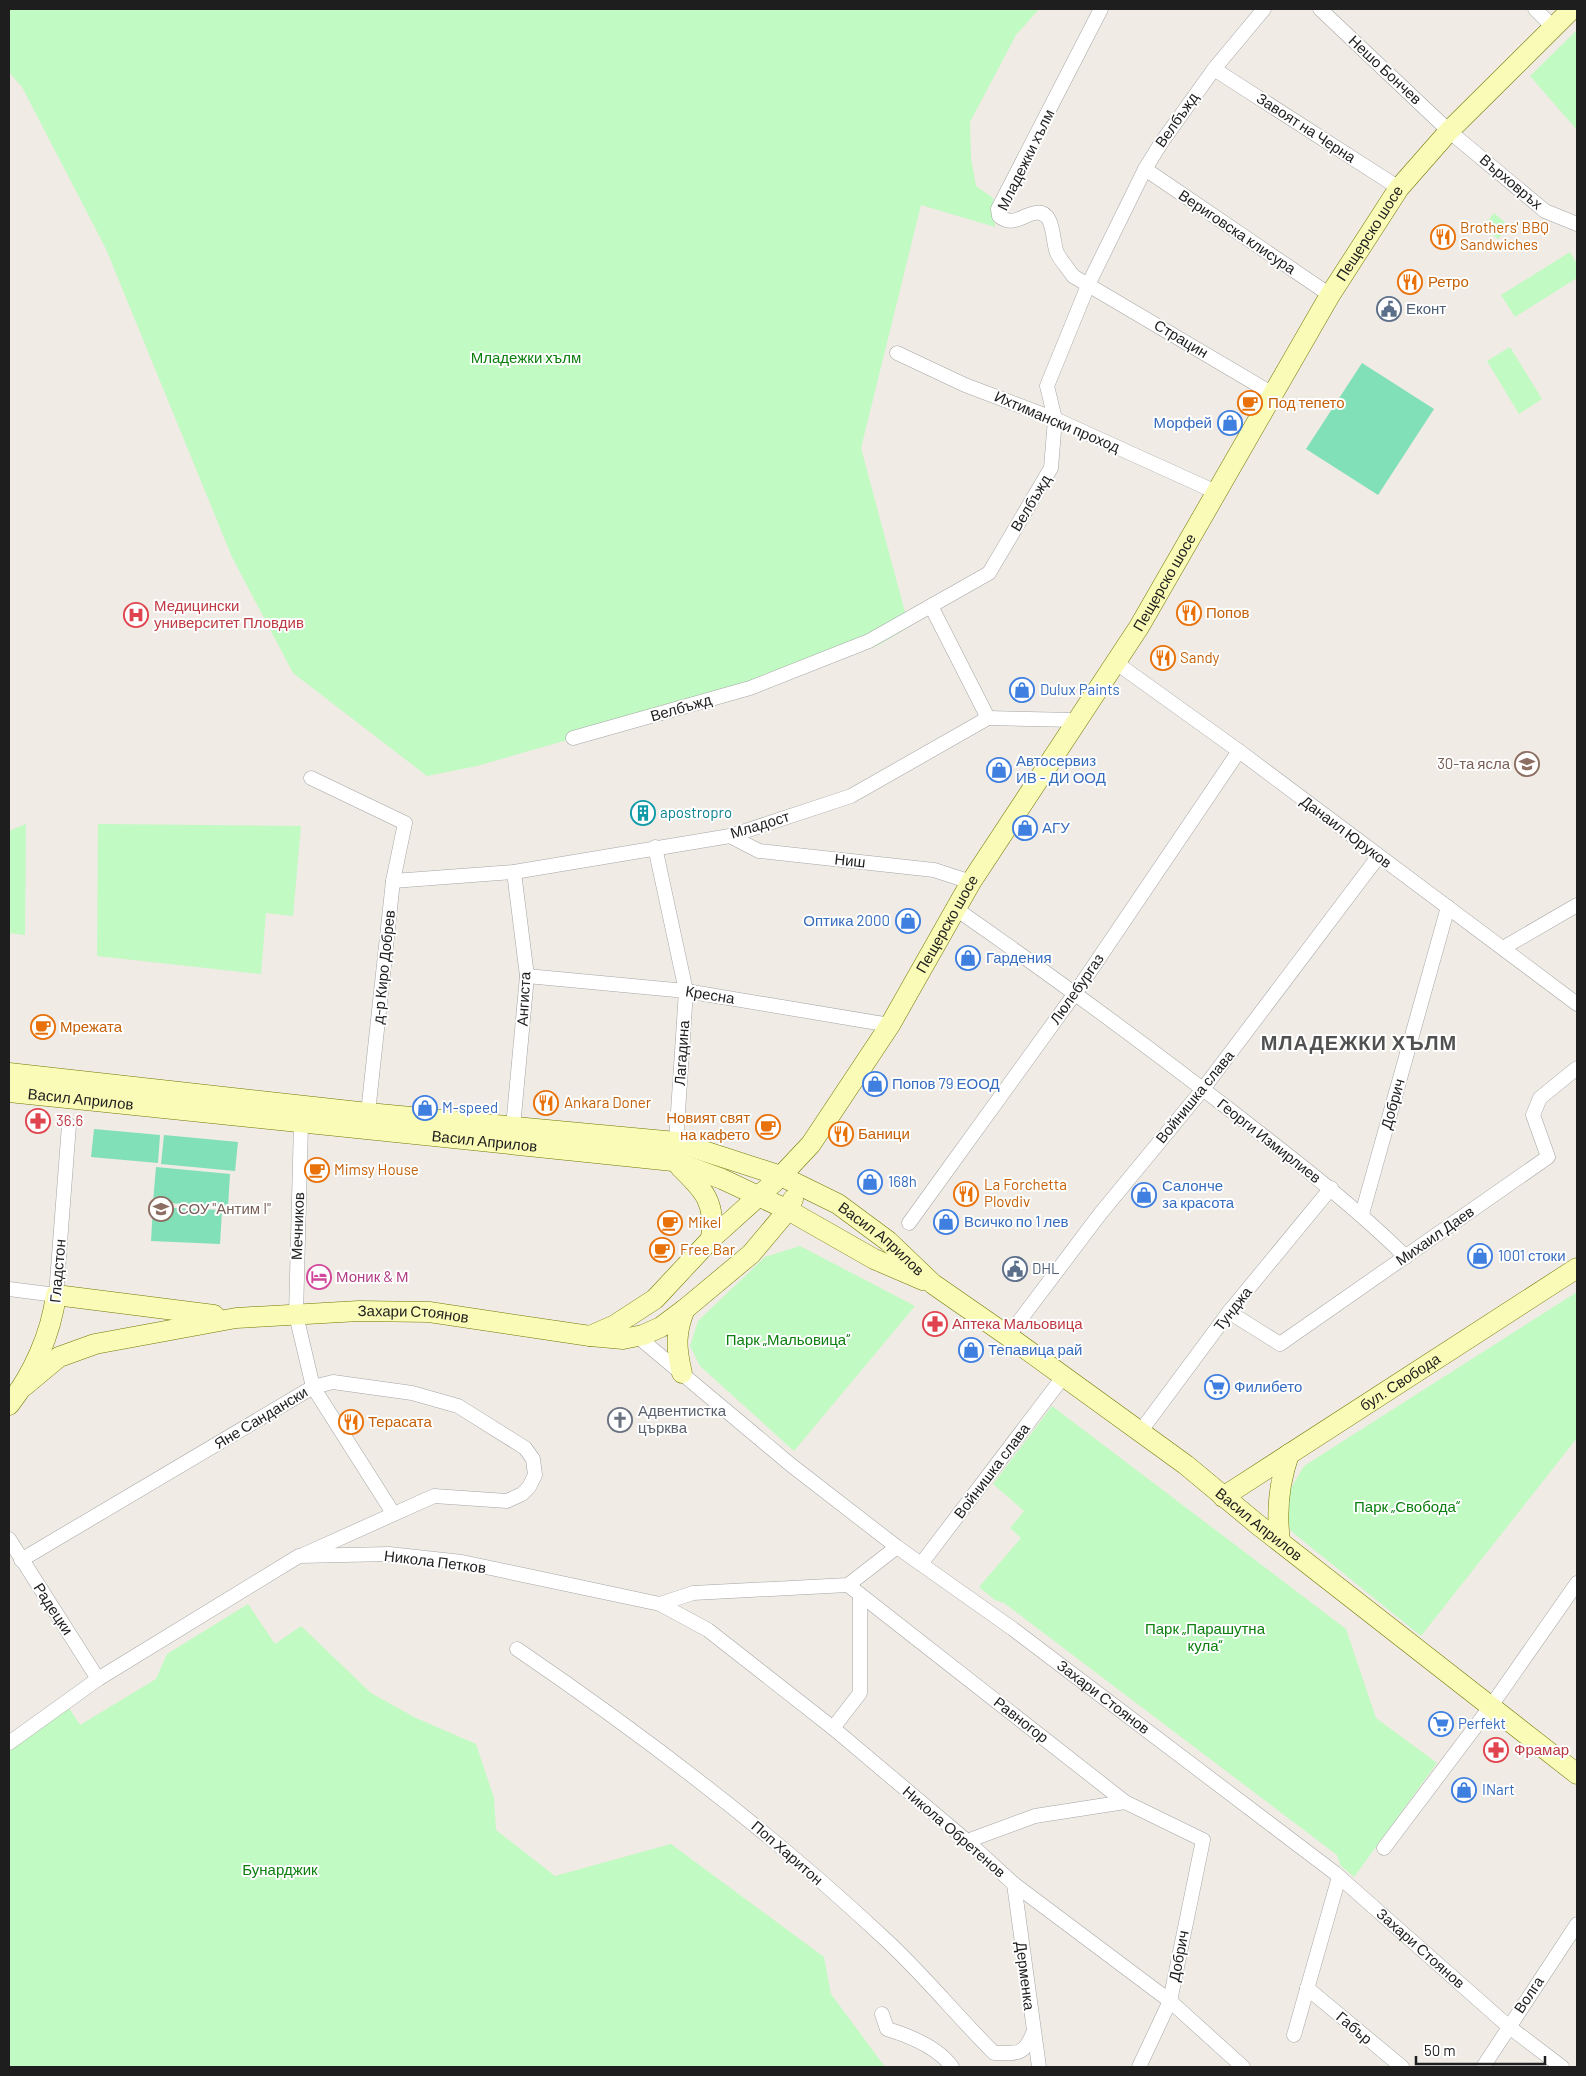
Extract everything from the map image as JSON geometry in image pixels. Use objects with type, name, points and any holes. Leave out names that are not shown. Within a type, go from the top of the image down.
[{"type":"main road","name":"Пещерско шосе","points":[[790,1180],[811,1144],[890,1025],[971,882],[1138,627],[1330,295],[1398,188],[1449,131],[1572,9]]},
{"type":"main road","name":"Васил Априлов","points":[[9,1073],[368,1113],[513,1127],[675,1152],[790,1180],[838,1204],[852,1214],[888,1241],[933,1284],[1186,1465],[1223,1497],[1577,1774]]},
{"type":"main road","name":"Васил Априлов","points":[[9,1092],[301,1124],[675,1152],[788,1210],[874,1259],[933,1284]]},
{"type":"main road","points":[[675,1152],[706,1194],[714,1221],[711,1239]]},
{"type":"main road","points":[[590,1336],[622,1321],[655,1299],[711,1239],[758,1196],[790,1180]]},
{"type":"main road","name":"Захари Стоянов","points":[[23,1387],[59,1357],[94,1344],[236,1318],[359,1311],[429,1312],[590,1336],[623,1338],[637,1336],[661,1327],[751,1254],[788,1210],[790,1180]]},
{"type":"main road","name":"бул. Свобода","points":[[1223,1497],[1577,1268]]},
{"type":"main road","name":"Захари Стоянов","points":[[56,1295],[236,1318]]},
{"type":"main road","name":"Гладстон","points":[[9,1405],[23,1387],[53,1320],[56,1295]]},
{"type":"main road","points":[[682,1373],[677,1353],[676,1336],[685,1309]]},
{"type":"main road","points":[[1280,1541],[1278,1525],[1279,1489],[1289,1454]]},
{"type":"street","name":"Младежки хълм","points":[[1089,283],[1073,276],[1057,253],[1050,220],[1044,214],[1037,212],[1014,222],[999,216],[998,209],[1101,9]]},
{"type":"street","name":"Велбъжд","points":[[574,738],[750,688],[869,641],[989,573],[1051,468],[1055,419],[1047,386],[1089,283],[1145,169],[1161,142],[1214,69],[1264,9]]},
{"type":"street","name":"Нешо Бончев","points":[[1320,9],[1449,131]]},
{"type":"street","points":[[1535,9],[1553,26]]},
{"type":"street","name":"Завоят на Черна","points":[[1214,69],[1398,188]]},
{"type":"street","name":"Върховръх","points":[[1449,131],[1545,211],[1577,224]]},
{"type":"street","name":"Вериговска клисура","points":[[1145,169],[1330,295]]},
{"type":"street","name":"Страцин","points":[[1089,283],[1272,394]]},
{"type":"street","name":"Ихтимански проход","points":[[897,353],[965,385],[1055,419],[1216,492]]},
{"type":"street","points":[[931,606],[988,718],[1076,720]]},
{"type":"street","name":"Данаил Юруков","points":[[1115,662],[1239,751],[1378,857],[1577,1004]]},
{"type":"street","name":"Младост","points":[[393,881],[514,872],[730,836],[850,796],[988,718]]},
{"type":"street","name":"Люлебургаз","points":[[908,1222],[1076,992],[1239,751]]},
{"type":"street","name":"д-р Киро Добрев","points":[[311,778],[405,822],[393,881],[368,1113]]},
{"type":"street","name":"Ниш","points":[[730,836],[759,852],[934,870],[971,882]]},
{"type":"street","name":"Лагадина","points":[[655,847],[686,991],[675,1152]]},
{"type":"street","name":"Войнишка слава","points":[[1008,1336],[1100,1214],[1203,1089],[1378,857]]},
{"type":"street","name":"Ангиста","points":[[513,1127],[527,976],[514,872]]},
{"type":"street","points":[[1503,948],[1577,906]]},
{"type":"street","name":"Георги Измирлиев","points":[[956,908],[1076,992],[1203,1089],[1362,1214],[1406,1257]]},
{"type":"street","name":"Добрич","points":[[1362,1214],[1448,908]]},
{"type":"street","name":"Кресна","points":[[527,976],[686,991],[890,1025]]},
{"type":"street","name":"Михаил Даев","points":[[1229,1312],[1280,1344],[1406,1257],[1548,1157],[1533,1115],[1540,1098],[1577,1068]]},
{"type":"street","name":"Мечников","points":[[301,1124],[296,1315],[313,1387],[393,1513]]},
{"type":"street","name":"Гладстон","points":[[56,1295],[69,1125]]},
{"type":"street","name":"Тунджа","points":[[1140,1432],[1229,1312],[1330,1188]]},
{"type":"street","name":"Захари Стоянов","points":[[9,1289],[56,1295]]},
{"type":"street","name":"Захари Стоянов","points":[[637,1336],[791,1465],[897,1547],[1013,1629],[1339,1877],[1508,2026],[1562,2067]]},
{"type":"street","name":"Войнишка слава","points":[[921,1564],[1063,1377]]},
{"type":"street","name":"Яне Сандански","points":[[21,1560],[313,1387],[333,1382],[412,1393],[458,1406],[525,1448],[533,1459],[535,1475],[529,1487],[522,1494],[507,1501],[434,1496],[300,1556]]},
{"type":"street","name":"Радецки","points":[[9,1539],[98,1679]]},
{"type":"street","points":[[848,1586],[897,1547]]},
{"type":"street","name":"Никола Петков","points":[[300,1556],[389,1554],[462,1562],[660,1604],[694,1593],[848,1586]]},
{"type":"street","points":[[9,1742],[98,1679],[300,1556]]},
{"type":"street","points":[[1384,1848],[1492,1706],[1577,1583]]},
{"type":"street","name":"Равногор","points":[[848,1586],[1125,1802],[1203,1840]]},
{"type":"street","points":[[833,1728],[860,1693],[860,1595]]},
{"type":"street","name":"Никола Обретенов","points":[[660,1604],[708,1630],[833,1728],[967,1841],[1014,1884],[1170,2001],[1243,2067]]},
{"type":"street","name":"Поп Харитон","points":[[518,1649],[587,1696],[756,1826],[886,1940],[994,2053],[1018,2053],[1027,2047],[1032,2032]]},
{"type":"street","points":[[967,1841],[1036,1816],[1125,1802]]},
{"type":"street","name":"Добрич","points":[[1139,2067],[1170,2001],[1203,1840]]},
{"type":"street","points":[[1294,2035],[1339,1877]]},
{"type":"street","name":"Дерменка","points":[[1014,1884],[1032,2032],[1039,2067]]},
{"type":"street","name":"Волга","points":[[1483,2067],[1508,2026],[1577,1924]]},
{"type":"street","name":"Габър","points":[[1307,1988],[1402,2067]]},
{"type":"street","points":[[882,2014],[887,2029],[909,2035],[946,2058],[952,2067]]},
{"type":"green space","name":"Младежки хълм","points":[[9,9],[1039,9],[1016,35],[970,122],[971,158],[976,186],[993,198],[995,227],[921,205],[861,448],[909,627],[877,646],[738,691],[477,766],[427,776],[293,673],[232,557],[106,249],[22,87],[9,72]]},
{"type":"green space","points":[[1577,30],[1577,130],[1530,76]]},
{"type":"green space","points":[[1494,213],[1509,226],[1498,239],[1483,227]]},
{"type":"green space","points":[[1570,252],[1577,264],[1577,278],[1515,317],[1501,295]]},
{"type":"green space","points":[[1510,347],[1542,399],[1519,414],[1487,361]]},
{"type":"green space","points":[[1362,363],[1434,409],[1378,495],[1306,449]]},
{"type":"green space","points":[[26,824],[25,935],[9,933],[9,831]]},
{"type":"green space","points":[[98,824],[301,826],[293,916],[266,913],[261,974],[97,956]]},
{"type":"green space","points":[[94,1129],[160,1135],[158,1163],[91,1157]]},
{"type":"green space","points":[[164,1135],[238,1142],[235,1171],[161,1164]]},
{"type":"green space","points":[[156,1167],[230,1174],[228,1207],[153,1202]]},
{"type":"green space","points":[[153,1207],[222,1210],[220,1244],[151,1241]]},
{"type":"green space","name":"Парк „Мальовица“","points":[[800,1246],[915,1306],[794,1451],[700,1366],[690,1346],[698,1321],[765,1257]]},
{"type":"green space","name":"Парк „Свобода“","points":[[1577,1292],[1577,1438],[1421,1636],[1291,1531],[1286,1504],[1291,1490],[1304,1466]]},
{"type":"green space","name":"Парк „Парашутна кула“","points":[[1052,1406],[1346,1629],[1376,1718],[1437,1763],[1354,1877],[1341,1866],[1337,1855],[1004,1603],[995,1600],[979,1587],[1021,1538],[1010,1528],[1024,1511],[993,1484]]},
{"type":"green space","name":"Бунарджик","points":[[248,1604],[275,1644],[301,1626],[371,1693],[416,1718],[476,1744],[494,1798],[496,1830],[555,1876],[671,1844],[824,1957],[831,1994],[885,2067],[9,2067],[9,1750],[69,1708],[80,1725],[156,1679],[167,1654]]},
{"type":"place","name":"Brothers' BBQ Sandwiches","points":[[1443,237]]},
{"type":"place","name":"Ретро","points":[[1410,282]]},
{"type":"place","name":"Еконт","points":[[1389,309]]},
{"type":"place","name":"Под тепето","points":[[1250,403]]},
{"type":"place","name":"Морфей","points":[[1230,423]]},
{"type":"place","name":"Попов","points":[[1189,613]]},
{"type":"place","name":"Медицински университет Пловдив","points":[[136,615]]},
{"type":"place","name":"Sandy","points":[[1163,658]]},
{"type":"place","name":"Dulux Paints","points":[[1022,690]]},
{"type":"place","name":"30-та ясла","points":[[1527,764]]},
{"type":"place","name":"Автосервиз ИВ - ДИ ООД","points":[[999,770]]},
{"type":"place","name":"apostropro","points":[[643,813]]},
{"type":"place","name":"АГУ","points":[[1025,828]]},
{"type":"place","name":"Оптика 2000","points":[[908,921]]},
{"type":"place","name":"Гардения","points":[[968,958]]},
{"type":"place","name":"Мрежата","points":[[43,1027]]},
{"type":"place","name":"Попов 79 ЕООД","points":[[875,1084]]},
{"type":"place","name":"Ankara Doner","points":[[546,1103]]},
{"type":"place","name":"M-speed","points":[[425,1108]]},
{"type":"place","name":"36.6","points":[[38,1121]]},
{"type":"place","name":"Новият свят на кафето","points":[[768,1127]]},
{"type":"place","name":"Баници","points":[[841,1134]]},
{"type":"place","name":"Mimsy House","points":[[317,1170]]},
{"type":"place","name":"168h","points":[[870,1182]]},
{"type":"place","name":"La Forchetta Plovdiv","points":[[966,1194]]},
{"type":"place","name":"Салонче за красота","points":[[1144,1195]]},
{"type":"place","name":"СОУ \"Антим I\"","points":[[161,1209]]},
{"type":"place","name":"Всичко по 1 лев","points":[[946,1222]]},
{"type":"place","name":"Mikel","points":[[670,1223]]},
{"type":"place","name":"Free Bar","points":[[662,1250]]},
{"type":"place","name":"1001 стоки","points":[[1480,1256]]},
{"type":"place","name":"DHL","points":[[1015,1269]]},
{"type":"place","name":"Моник & М","points":[[319,1277]]},
{"type":"place","name":"Аптека Мальовица","points":[[935,1324]]},
{"type":"place","name":"Тепавица рай","points":[[971,1350]]},
{"type":"place","name":"Филибето","points":[[1217,1387]]},
{"type":"place","name":"Адвентистка църква","points":[[620,1420]]},
{"type":"place","name":"Терасата","points":[[351,1422]]},
{"type":"place","name":"Perfekt","points":[[1441,1724]]},
{"type":"place","name":"Фрамар","points":[[1496,1750]]},
{"type":"place","name":"INart","points":[[1464,1790]]},
{"type":"district","name":"МЛАДЕЖКИ ХЪЛМ","points":[[1359,1043]]}]
